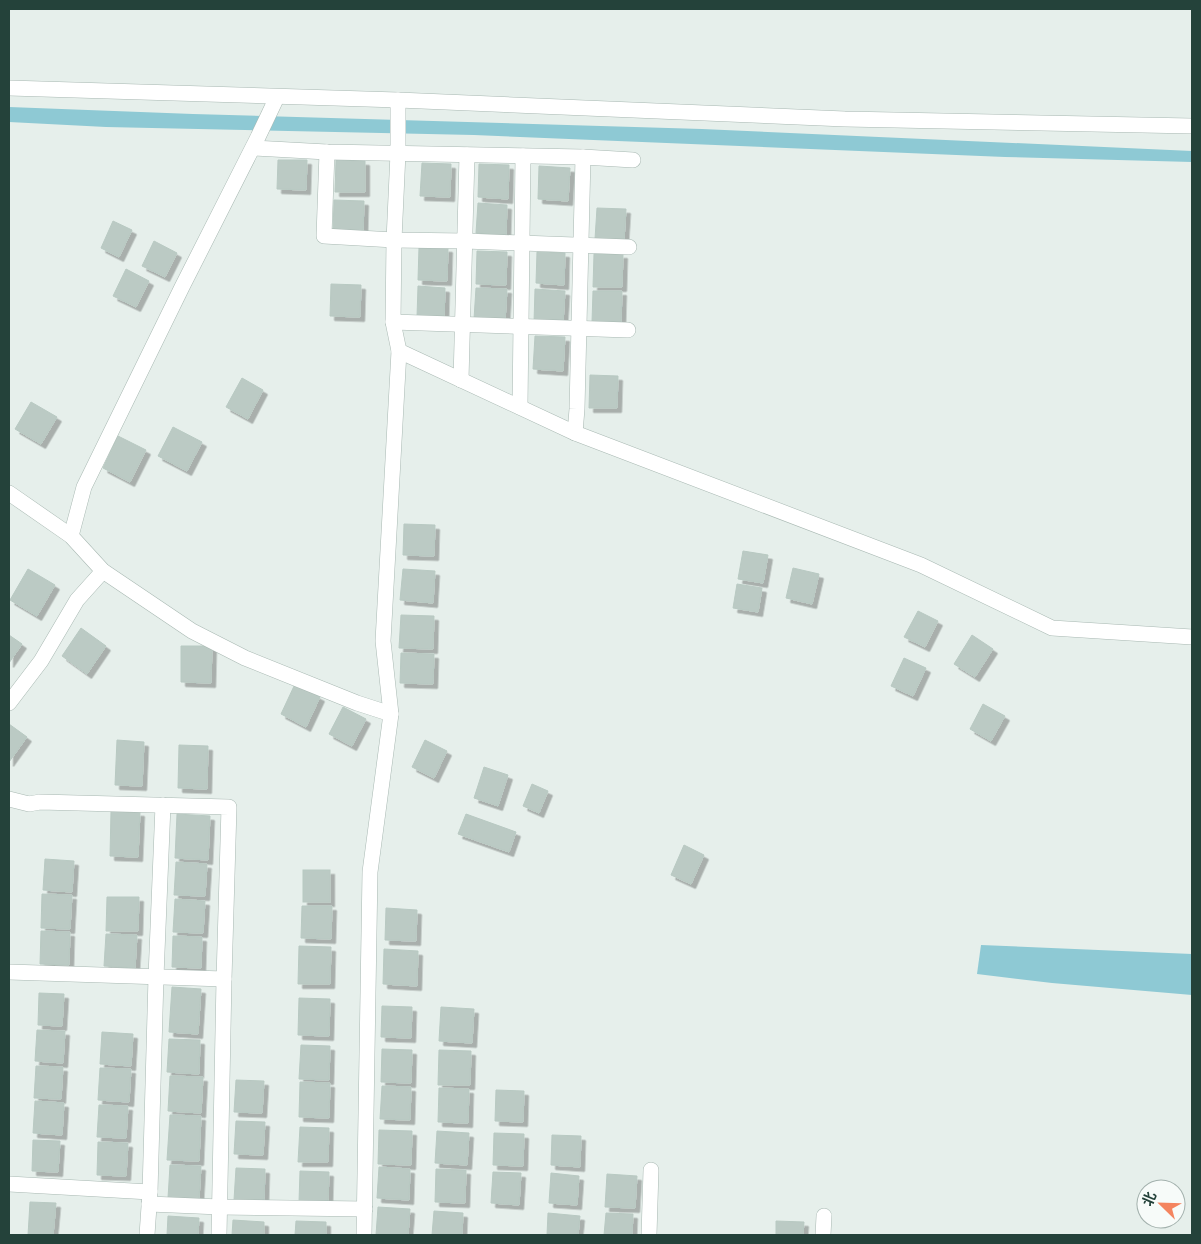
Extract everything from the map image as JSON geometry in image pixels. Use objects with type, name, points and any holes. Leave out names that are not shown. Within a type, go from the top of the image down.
[{"type":"street","points":[[9,88],[277,96],[398,107],[1192,126]]},
{"type":"street","points":[[71,536],[84,487],[182,287],[256,143],[277,96]]},
{"type":"street","points":[[364,1235],[370,872],[391,714],[383,641],[399,351],[393,322],[398,107]]},
{"type":"street","points":[[256,143],[327,152],[583,157],[633,160]]},
{"type":"street","points":[[327,152],[324,236],[629,247]]},
{"type":"street","points":[[460,380],[467,155]]},
{"type":"street","points":[[520,406],[524,156]]},
{"type":"street","points":[[575,433],[583,157]]},
{"type":"street","points":[[393,322],[628,330]]},
{"type":"street","points":[[399,351],[575,433],[921,565],[1052,628],[1192,637]]},
{"type":"street","points":[[9,494],[71,536],[103,571],[192,631],[245,658],[356,703],[391,714]]},
{"type":"street","points":[[9,704],[41,661],[77,600],[103,571]]},
{"type":"street","points":[[9,799],[29,804],[40,802],[229,807],[219,1235]]},
{"type":"street","points":[[147,1235],[163,805]]},
{"type":"street","points":[[9,972],[224,979]]},
{"type":"street","points":[[649,1235],[651,1170]]},
{"type":"street","points":[[9,1184],[220,1207],[365,1209]]},
{"type":"street","points":[[823,1235],[824,1216]]},
{"type":"water","points":[[9,107],[702,129],[1192,151],[1192,162],[1005,157],[474,135],[106,127],[9,122]]},
{"type":"water","points":[[981,945],[1192,954],[1192,995],[1052,983],[977,974]]},
{"type":"building","points":[[278,160],[307,160],[306,190],[277,189]]},
{"type":"building","points":[[336,160],[365,161],[365,192],[335,192]]},
{"type":"building","points":[[422,163],[451,164],[450,197],[420,196]]},
{"type":"building","points":[[479,164],[509,165],[508,199],[478,197]]},
{"type":"building","points":[[539,166],[570,168],[568,201],[538,199]]},
{"type":"building","points":[[334,200],[364,201],[363,233],[333,232]]},
{"type":"building","points":[[478,203],[507,205],[506,235],[476,233]]},
{"type":"building","points":[[597,208],[626,209],[624,240],[595,239]]},
{"type":"building","points":[[113,221],[132,230],[119,257],[101,248]]},
{"type":"building","points":[[154,241],[177,253],[165,277],[142,266]]},
{"type":"building","points":[[419,247],[448,248],[447,281],[418,280]]},
{"type":"building","points":[[477,251],[507,252],[506,285],[476,284]]},
{"type":"building","points":[[537,252],[565,253],[564,285],[536,283]]},
{"type":"building","points":[[594,254],[623,254],[622,287],[593,287]]},
{"type":"building","points":[[126,269],[149,281],[136,307],[113,296]]},
{"type":"building","points":[[331,284],[361,285],[360,317],[330,316]]},
{"type":"building","points":[[418,286],[445,288],[444,319],[417,317]]},
{"type":"building","points":[[476,288],[507,289],[505,321],[474,319]]},
{"type":"building","points":[[535,289],[565,291],[563,323],[534,322]]},
{"type":"building","points":[[593,291],[622,291],[621,323],[592,322]]},
{"type":"building","points":[[535,336],[565,337],[563,371],[533,369]]},
{"type":"building","points":[[590,375],[618,376],[617,408],[589,408]]},
{"type":"building","points":[[242,378],[263,390],[248,419],[226,407]]},
{"type":"building","points":[[31,402],[57,417],[41,444],[15,429]]},
{"type":"building","points":[[173,427],[202,442],[187,471],[158,456]]},
{"type":"building","points":[[118,436],[146,450],[130,482],[103,468]]},
{"type":"building","points":[[404,524],[435,525],[434,556],[403,555]]},
{"type":"building","points":[[743,551],[768,555],[763,583],[738,579]]},
{"type":"building","points":[[793,568],[819,574],[812,604],[786,598]]},
{"type":"building","points":[[28,569],[55,585],[37,616],[10,600]]},
{"type":"building","points":[[403,569],[435,571],[433,603],[400,600]]},
{"type":"building","points":[[737,584],[762,588],[758,612],[733,608]]},
{"type":"building","points":[[918,611],[938,621],[925,647],[904,637]]},
{"type":"building","points":[[401,615],[434,616],[433,649],[399,648]]},
{"type":"building","points":[[81,628],[106,646],[87,674],[62,656]]},
{"type":"building","points":[[9,635],[22,644],[9,663]]},
{"type":"building","points":[[972,635],[993,649],[975,677],[954,664]]},
{"type":"building","points":[[181,646],[212,646],[211,683],[181,682]]},
{"type":"building","points":[[401,653],[434,654],[433,684],[400,683]]},
{"type":"building","points":[[904,658],[926,668],[913,696],[891,686]]},
{"type":"building","points":[[295,684],[320,697],[306,727],[281,714]]},
{"type":"building","points":[[983,704],[1005,716],[991,741],[970,729]]},
{"type":"building","points":[[343,707],[366,719],[352,746],[329,734]]},
{"type":"building","points":[[9,724],[27,737],[9,762]]},
{"type":"building","points":[[117,740],[144,742],[142,786],[115,785]]},
{"type":"building","points":[[425,740],[447,751],[434,778],[412,767]]},
{"type":"building","points":[[179,745],[208,746],[207,789],[178,788]]},
{"type":"building","points":[[484,767],[508,775],[498,806],[474,798]]},
{"type":"building","points":[[532,784],[548,791],[539,813],[523,806]]},
{"type":"building","points":[[111,811],[140,812],[138,857],[110,856]]},
{"type":"building","points":[[177,814],[210,816],[208,860],[175,858]]},
{"type":"building","points":[[466,814],[516,832],[509,852],[458,834]]},
{"type":"building","points":[[684,845],[704,855],[691,884],[671,875]]},
{"type":"building","points":[[45,859],[74,861],[72,892],[43,890]]},
{"type":"building","points":[[176,862],[207,864],[205,896],[174,895]]},
{"type":"building","points":[[303,870],[330,870],[330,902],[303,902]]},
{"type":"building","points":[[42,894],[72,895],[70,929],[41,928]]},
{"type":"building","points":[[107,897],[139,897],[138,931],[106,931]]},
{"type":"building","points":[[175,899],[205,901],[203,933],[173,932]]},
{"type":"building","points":[[302,906],[332,906],[331,939],[301,938]]},
{"type":"building","points":[[386,908],[417,910],[416,941],[385,940]]},
{"type":"building","points":[[41,931],[70,932],[69,965],[40,964]]},
{"type":"building","points":[[106,934],[137,935],[135,968],[104,966]]},
{"type":"building","points":[[173,936],[202,937],[201,968],[172,967]]},
{"type":"building","points":[[299,946],[331,947],[330,984],[298,984]]},
{"type":"building","points":[[384,949],[418,951],[417,986],[383,984]]},
{"type":"building","points":[[172,987],[201,989],[198,1034],[169,1032]]},
{"type":"building","points":[[39,993],[64,994],[62,1026],[38,1025]]},
{"type":"building","points":[[299,998],[330,999],[329,1036],[298,1035]]},
{"type":"building","points":[[382,1006],[412,1007],[411,1038],[381,1037]]},
{"type":"building","points":[[441,1007],[474,1009],[472,1043],[439,1041]]},
{"type":"building","points":[[37,1030],[65,1031],[63,1063],[35,1061]]},
{"type":"building","points":[[102,1032],[133,1034],[131,1066],[100,1064]]},
{"type":"building","points":[[169,1039],[200,1040],[199,1074],[167,1072]]},
{"type":"building","points":[[301,1045],[330,1046],[329,1080],[299,1079]]},
{"type":"building","points":[[382,1049],[412,1050],[411,1083],[381,1082]]},
{"type":"building","points":[[439,1050],[471,1051],[470,1085],[438,1085]]},
{"type":"building","points":[[36,1066],[63,1067],[61,1099],[34,1098]]},
{"type":"building","points":[[100,1068],[131,1069],[129,1102],[98,1100]]},
{"type":"building","points":[[170,1076],[203,1077],[201,1113],[168,1111]]},
{"type":"building","points":[[236,1080],[264,1081],[262,1113],[234,1112]]},
{"type":"building","points":[[300,1082],[330,1083],[329,1118],[299,1117]]},
{"type":"building","points":[[382,1086],[411,1087],[410,1120],[380,1119]]},
{"type":"building","points":[[439,1088],[469,1089],[468,1123],[438,1122]]},
{"type":"building","points":[[496,1090],[524,1091],[523,1122],[495,1121]]},
{"type":"building","points":[[35,1101],[64,1103],[62,1135],[33,1133]]},
{"type":"building","points":[[99,1105],[128,1106],[126,1138],[97,1137]]},
{"type":"building","points":[[170,1115],[201,1116],[199,1161],[167,1160]]},
{"type":"building","points":[[236,1121],[265,1122],[263,1155],[234,1154]]},
{"type":"building","points":[[300,1127],[329,1128],[328,1162],[298,1162]]},
{"type":"building","points":[[379,1130],[412,1131],[411,1165],[378,1164]]},
{"type":"building","points":[[437,1131],[469,1133],[467,1165],[435,1163]]},
{"type":"building","points":[[494,1133],[524,1134],[523,1166],[493,1165]]},
{"type":"building","points":[[552,1135],[581,1136],[580,1167],[551,1165]]},
{"type":"building","points":[[33,1140],[60,1141],[58,1172],[32,1171]]},
{"type":"building","points":[[98,1142],[128,1143],[126,1176],[97,1175]]},
{"type":"building","points":[[170,1165],[201,1166],[199,1199],[168,1198]]},
{"type":"building","points":[[379,1167],[410,1169],[409,1200],[377,1198]]},
{"type":"building","points":[[236,1168],[265,1169],[264,1201],[234,1200]]},
{"type":"building","points":[[436,1169],[466,1170],[465,1203],[435,1202]]},
{"type":"building","points":[[300,1171],[329,1172],[328,1203],[299,1202]]},
{"type":"building","points":[[493,1172],[521,1173],[519,1205],[491,1203]]},
{"type":"building","points":[[551,1173],[579,1176],[577,1205],[549,1203]]},
{"type":"building","points":[[607,1174],[637,1176],[635,1208],[605,1207]]},
{"type":"building","points":[[30,1202],[56,1203],[53,1235],[28,1235]]},
{"type":"building","points":[[378,1207],[410,1209],[408,1235],[376,1235]]},
{"type":"building","points":[[434,1211],[463,1213],[462,1235],[432,1235]]},
{"type":"building","points":[[548,1213],[580,1216],[578,1235],[547,1235]]},
{"type":"building","points":[[606,1213],[633,1214],[632,1235],[604,1235]]},
{"type":"building","points":[[168,1216],[199,1218],[198,1235],[167,1235]]},
{"type":"building","points":[[233,1220],[264,1222],[264,1235],[232,1235]]},
{"type":"building","points":[[296,1221],[326,1222],[326,1235],[295,1235]]},
{"type":"building","points":[[776,1221],[804,1222],[803,1235],[776,1235]]}]
